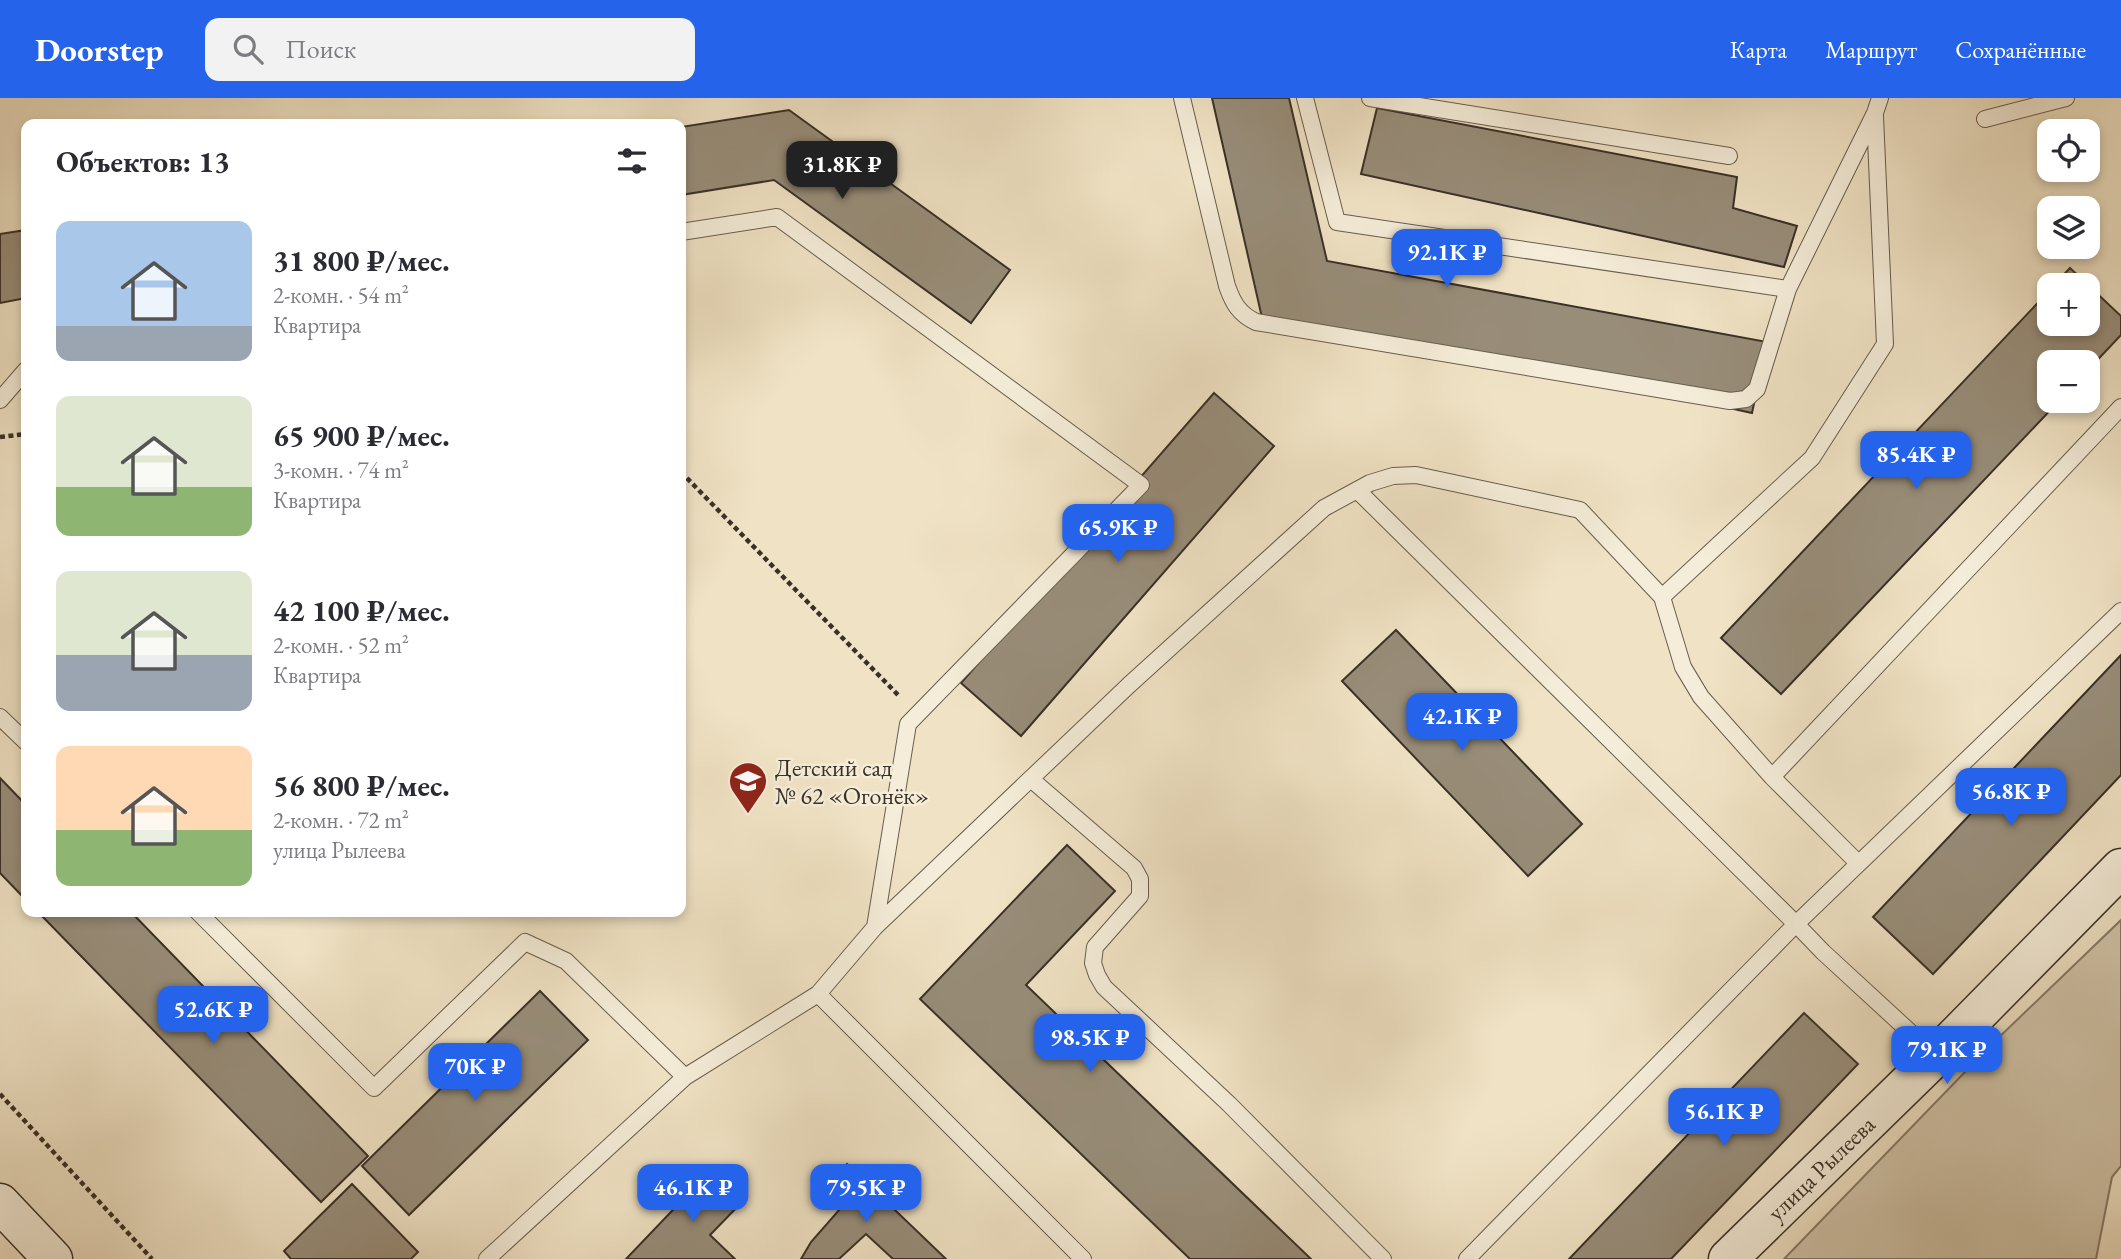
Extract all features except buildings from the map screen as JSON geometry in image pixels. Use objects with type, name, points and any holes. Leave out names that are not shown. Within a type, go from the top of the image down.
[{"type":"street","name":"улица Рылеева","points":[[1728,1259],[1936,1056],[2121,868]]},
{"type":"street","points":[[0,1202],[53,1259]]},
{"type":"lane","points":[[1182,98],[1227,286],[1237,308],[1245,317],[1256,322],[1730,401],[1746,399],[1758,389],[1788,289],[1878,106]]},
{"type":"lane","points":[[1305,98],[1337,222],[1788,289]]},
{"type":"lane","points":[[1370,98],[1729,156]]},
{"type":"lane","points":[[1985,119],[2066,98]]},
{"type":"lane","points":[[1662,597],[1812,458],[1885,344],[1878,106]]},
{"type":"lane","points":[[686,231],[777,217],[1141,485],[908,724],[875,927]]},
{"type":"lane","points":[[0,400],[21,376]]},
{"type":"lane","points":[[1772,777],[2121,407]]},
{"type":"lane","points":[[486,1259],[685,1077],[818,994],[875,927],[1129,685],[1324,508],[1370,483],[1393,476],[1416,475],[1580,510],[1662,597],[1684,667],[1701,697],[1772,777],[1858,863]]},
{"type":"lane","points":[[1357,490],[1832,961],[1936,1056]]},
{"type":"lane","points":[[1467,1259],[1796,924],[2121,611]]},
{"type":"lane","points":[[0,717],[21,736]]},
{"type":"lane","points":[[1032,780],[1135,868],[1140,879],[1140,896],[1095,947],[1093,964],[1104,987],[1229,1104],[1383,1259]]},
{"type":"lane","points":[[203,917],[374,1088],[525,942],[566,961],[685,1077]]},
{"type":"lane","points":[[818,994],[1083,1259]]},
{"type":"path","points":[[0,437],[21,434]]},
{"type":"path","points":[[686,477],[918,715]]},
{"type":"path","points":[[0,1094],[152,1259]]},
{"type":"shaded area","points":[[2121,920],[2121,1166],[2112,1177],[2096,1259],[1784,1259],[1993,1043]]},
{"type":"place","name":"Детский сад № 62 «Огонёк»","points":[[748,815]]}]
